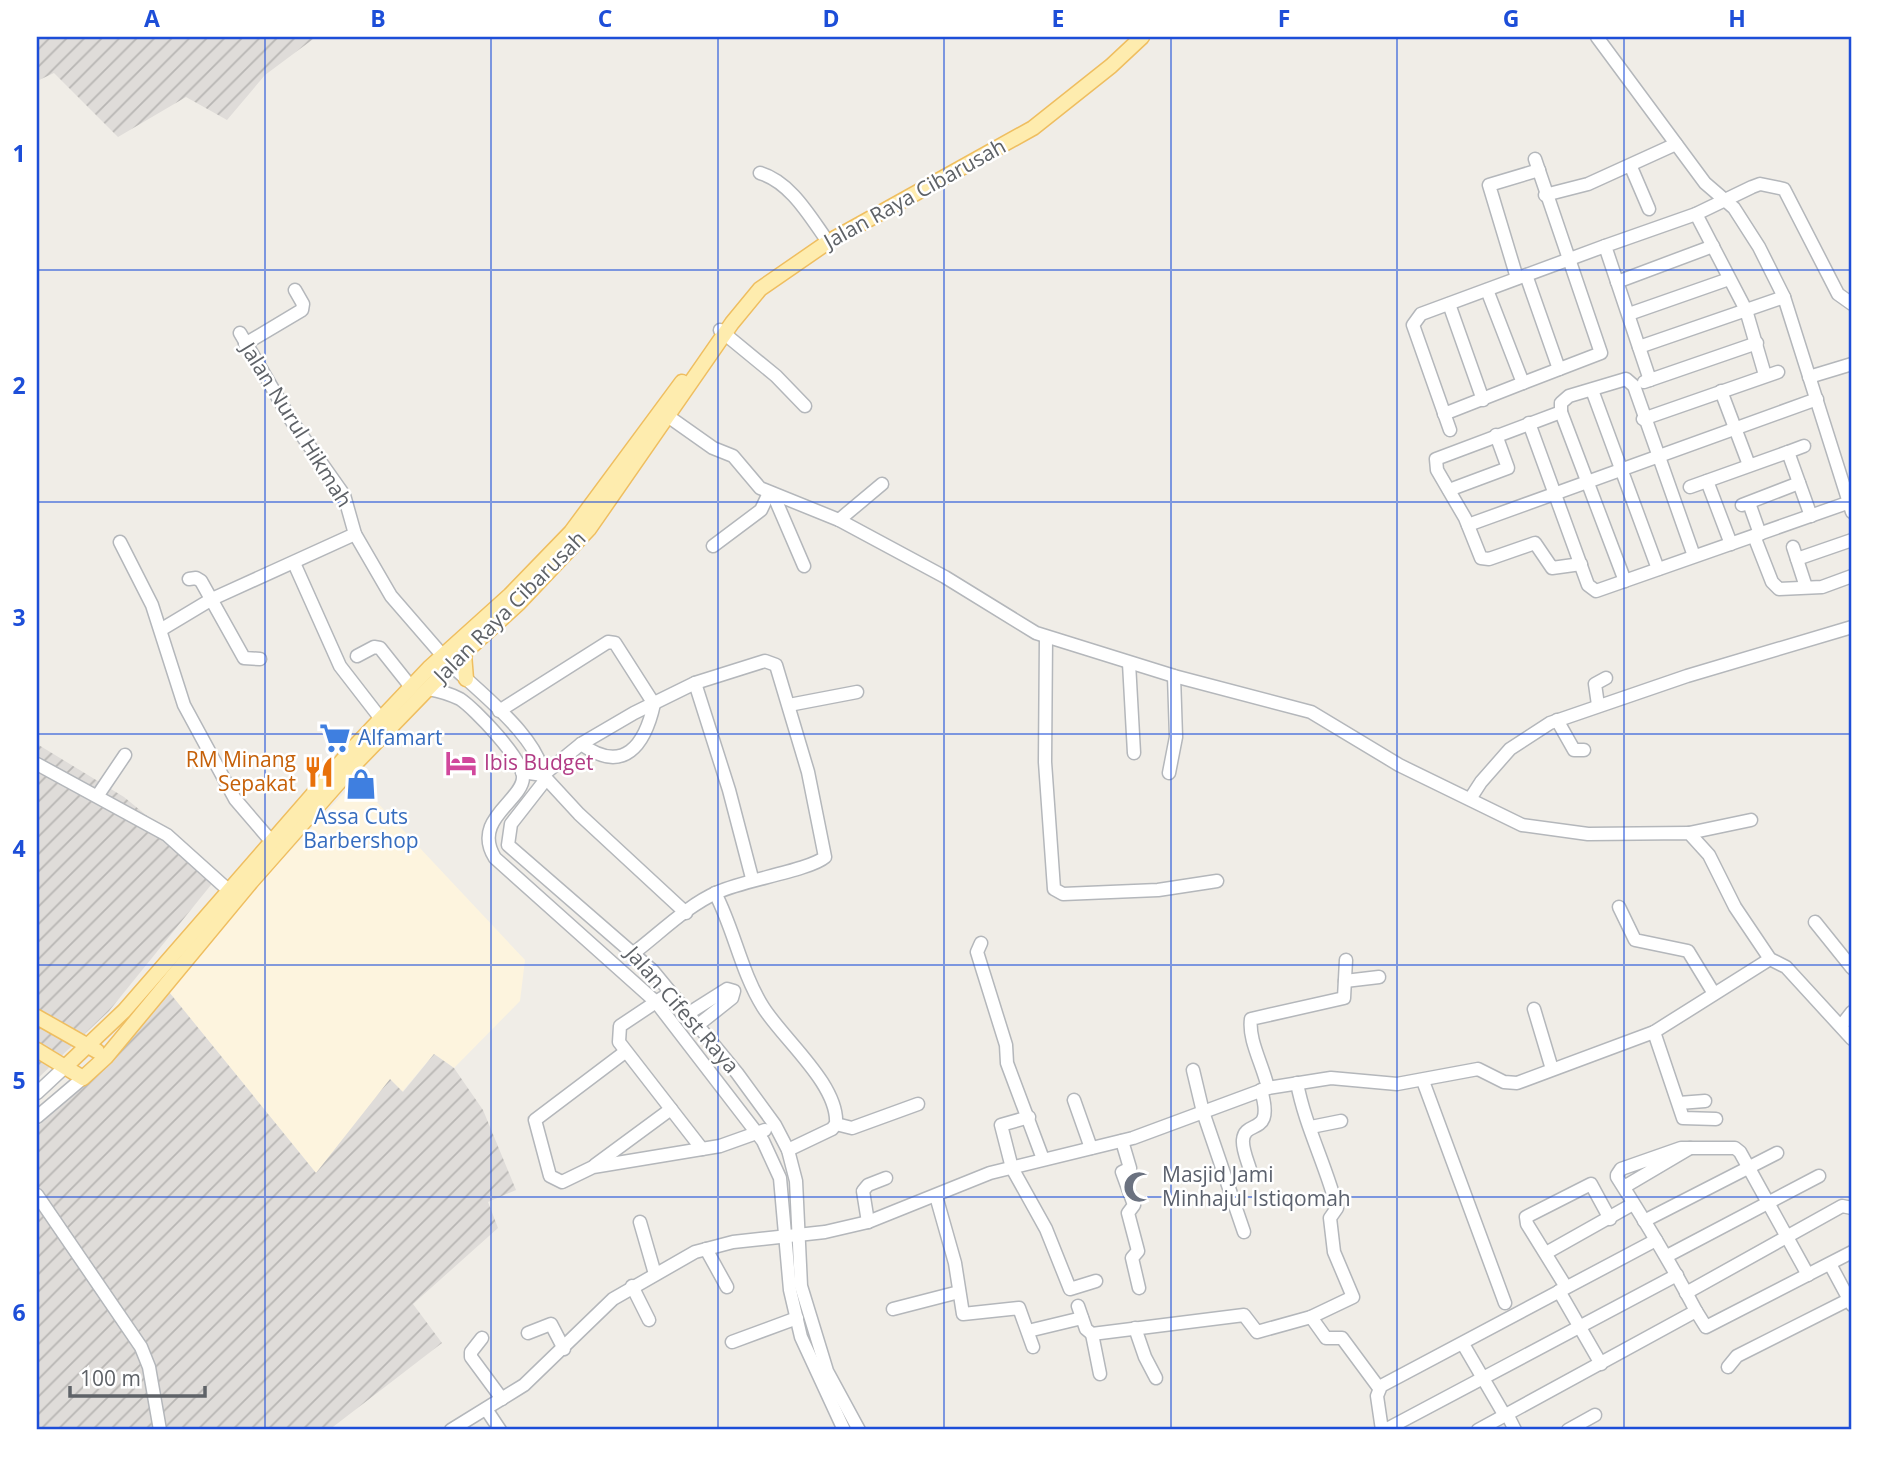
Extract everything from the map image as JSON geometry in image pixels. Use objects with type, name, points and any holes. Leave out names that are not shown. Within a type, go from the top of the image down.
[{"type":"main road","name":"Jalan Raya Cibarusah","points":[[66,1066],[90,1046],[429,689],[447,660],[464,654],[519,603],[589,529],[664,414],[758,286],[826,240],[1031,125],[1139,37]]},
{"type":"main road","name":"Jalan Raya Cibarusah","points":[[723,331],[755,294],[785,270],[907,197],[1033,128],[1111,66],[1139,37]]},
{"type":"main road","name":"Jalan Raya Cibarusah","points":[[83,1078],[107,1057],[233,895],[271,841],[411,687],[447,660],[571,532],[664,414]]},
{"type":"main road","points":[[464,654],[468,682]]},
{"type":"main road","points":[[37,1017],[107,1057]]},
{"type":"main road","points":[[37,1050],[83,1078]]},
{"type":"street","points":[[1529,423],[1588,584],[1595,591],[1811,516],[1851,508],[1784,297],[1733,197],[1709,188],[1597,37]]},
{"type":"street","points":[[1545,195],[1588,184],[1676,144]]},
{"type":"street","points":[[1444,414],[1601,353],[1545,195],[1537,164],[1489,185],[1559,369]]},
{"type":"street","points":[[1630,167],[1649,209]]},
{"type":"street","points":[[760,173],[770,176],[787,189],[826,240]]},
{"type":"street","points":[[1450,430],[1413,325],[1420,314],[1567,258],[1696,214],[1760,184],[1784,189],[1838,294],[1852,304]]},
{"type":"street","points":[[1643,419],[1771,374],[1757,344],[1746,310],[1696,214]]},
{"type":"street","points":[[1605,246],[1650,380]]},
{"type":"street","points":[[1617,282],[1713,246]]},
{"type":"street","points":[[1629,314],[1729,279]]},
{"type":"street","points":[[1487,289],[1523,383]]},
{"type":"street","name":"Jalan Nurul Hikmah","points":[[295,290],[303,304],[302,310],[242,338],[290,420],[344,495],[355,534],[391,596],[447,660]]},
{"type":"street","points":[[1639,346],[1784,297]]},
{"type":"street","points":[[1448,304],[1483,400]]},
{"type":"street","points":[[723,331],[776,376],[805,406]]},
{"type":"street","points":[[1633,386],[1757,344]]},
{"type":"street","points":[[1809,377],[1852,364]]},
{"type":"street","points":[[1625,580],[1561,412],[1563,400],[1626,379],[1633,386],[1694,556]]},
{"type":"street","points":[[1592,390],[1658,569]]},
{"type":"street","points":[[1721,391],[1749,465]]},
{"type":"street","points":[[1468,525],[1817,399]]},
{"type":"street","points":[[1561,412],[1436,458],[1437,470],[1468,525],[1478,555],[1483,559],[1535,543],[1552,568],[1581,564]]},
{"type":"street","points":[[664,414],[713,448],[733,456],[755,483],[771,493],[839,520],[945,577],[1020,625],[1046,637],[1129,663],[1311,712],[1399,765],[1522,825],[1542,830],[1588,834],[1689,833],[1751,820]]},
{"type":"street","points":[[1449,490],[1508,468],[1496,435]]},
{"type":"street","points":[[1690,487],[1804,446]]},
{"type":"street","points":[[1788,452],[1811,516]]},
{"type":"street","points":[[1707,481],[1731,544]]},
{"type":"street","points":[[1799,483],[1745,504],[1776,587],[1783,590],[1822,587],[1852,576]]},
{"type":"street","points":[[839,520],[882,484]]},
{"type":"street","points":[[713,546],[761,510],[771,493]]},
{"type":"street","points":[[771,493],[804,566]]},
{"type":"street","points":[[162,629],[212,599],[355,534]]},
{"type":"street","points":[[1806,587],[1795,553],[1852,540]]},
{"type":"street","points":[[120,542],[162,629],[175,686],[184,705],[226,785],[271,841]]},
{"type":"street","points":[[294,563],[340,666],[381,719]]},
{"type":"street","points":[[189,579],[200,579],[244,658],[251,661],[260,659]]},
{"type":"street","points":[[1470,799],[1480,782],[1515,744],[1557,720],[1852,627]]},
{"type":"street","points":[[1046,637],[1045,764],[1054,889],[1063,894],[1150,890],[1217,881]]},
{"type":"street","points":[[499,711],[608,642],[620,647],[654,704],[646,735],[631,749],[604,758],[581,744]]},
{"type":"street","points":[[357,656],[374,647],[380,648],[411,687]]},
{"type":"street","points":[[447,660],[539,755],[543,775],[579,814],[686,913]]},
{"type":"street","points":[[429,689],[458,699],[505,746],[522,772],[543,775],[581,744],[695,682],[772,662],[778,670],[789,705],[827,853],[822,860],[814,864],[752,878],[715,893],[635,952]]},
{"type":"street","points":[[1129,663],[1134,753]]},
{"type":"street","points":[[1169,773],[1176,737],[1174,676]]},
{"type":"street","points":[[1598,705],[1595,684],[1606,678]]},
{"type":"street","points":[[458,699],[468,682]]},
{"type":"street","points":[[695,682],[729,790],[752,878]]},
{"type":"street","points":[[789,705],[857,692]]},
{"type":"street","points":[[1557,720],[1574,750],[1584,750]]},
{"type":"street","points":[[97,796],[125,755]]},
{"type":"street","points":[[37,764],[167,835],[233,895]]},
{"type":"street","name":"Jalan Cifest Raya","points":[[522,772],[522,782],[492,825],[490,849],[503,866],[656,1002],[758,1133],[780,1178],[801,1286],[814,1334],[827,1371],[859,1430]]},
{"type":"street","name":"Jalan Cifest Raya","points":[[543,775],[541,788],[511,824],[508,845],[635,952],[673,993],[775,1125],[788,1150],[796,1181],[790,1290],[806,1348],[844,1430]]},
{"type":"street","points":[[1689,833],[1709,855],[1735,907],[1770,959],[1786,967],[1852,1039]]},
{"type":"street","points":[[715,893],[757,996],[829,1096],[836,1124]]},
{"type":"street","points":[[1619,907],[1634,940],[1688,951],[1713,992]]},
{"type":"street","points":[[1815,922],[1852,968]]},
{"type":"street","points":[[981,943],[977,952],[1006,1045],[1006,1061],[1043,1159]]},
{"type":"street","points":[[451,1430],[524,1385],[564,1349],[605,1306],[632,1286],[706,1249],[868,1222],[1012,1168],[1122,1141],[1265,1089],[1331,1078],[1390,1084],[1423,1081],[1478,1069],[1504,1082],[1517,1083],[1654,1032],[1713,992],[1770,959]]},
{"type":"street","points":[[1251,1173],[1242,1141],[1245,1133],[1265,1118],[1267,1112],[1262,1061],[1254,1047],[1251,1018],[1342,999],[1345,996],[1346,960]]},
{"type":"street","points":[[1345,981],[1379,977]]},
{"type":"street","points":[[690,1013],[727,989],[734,991],[732,998],[698,1025]]},
{"type":"street","points":[[673,993],[620,1026],[617,1036],[625,1052],[702,1149]]},
{"type":"street","points":[[1534,1009],[1552,1069]]},
{"type":"street","points":[[1841,1026],[1852,1013]]},
{"type":"street","points":[[1654,1032],[1685,1119],[1716,1119]]},
{"type":"street","points":[[625,1052],[535,1120],[552,1179],[562,1182],[593,1167],[671,1109]]},
{"type":"street","name":"Jalan Raya Cibarusah","points":[[37,1093],[66,1066]]},
{"type":"street","points":[[1194,1070],[1203,1112],[1244,1232]]},
{"type":"street","name":"Jalan Raya Cibarusah","points":[[37,1117],[83,1078]]},
{"type":"street","points":[[1423,1081],[1506,1303]]},
{"type":"street","points":[[1028,1331],[1080,1312],[1087,1332],[1092,1334],[1244,1315],[1255,1332],[1311,1317],[1353,1297],[1334,1252],[1329,1218],[1337,1208],[1311,1127],[1304,1119],[1297,1083]]},
{"type":"street","points":[[1074,1100],[1091,1148]]},
{"type":"street","points":[[1679,1103],[1704,1101]]},
{"type":"street","points":[[836,1124],[852,1128],[918,1104]]},
{"type":"street","points":[[1029,1117],[1001,1125],[1012,1168],[1045,1229],[1070,1289],[1096,1281]]},
{"type":"street","points":[[1311,1127],[1341,1121]]},
{"type":"street","points":[[788,1150],[825,1134],[836,1124]]},
{"type":"street","points":[[593,1167],[702,1149],[758,1133],[775,1125]]},
{"type":"street","points":[[1122,1141],[1130,1168],[1122,1172],[1134,1205],[1128,1213],[1138,1251],[1132,1258],[1139,1287]]},
{"type":"street","points":[[1808,1275],[1737,1149],[1681,1148],[1621,1169],[1617,1175],[1667,1256],[1706,1328],[1830,1264],[1852,1252]]},
{"type":"street","points":[[1644,1221],[1777,1153]]},
{"type":"street","points":[[1667,1256],[1819,1176]]},
{"type":"street","points":[[868,1222],[863,1191],[869,1185],[886,1178]]},
{"type":"street","points":[[1601,1364],[1580,1327],[1546,1253],[1527,1224],[1527,1217],[1532,1212],[1591,1184],[1610,1219]]},
{"type":"street","points":[[37,1195],[141,1347],[149,1367],[160,1430]]},
{"type":"street","points":[[936,1196],[955,1262],[965,1315],[1019,1308],[1033,1347]]},
{"type":"street","points":[[1546,1253],[1633,1204]]},
{"type":"street","points":[[1686,1293],[1842,1206],[1852,1208]]},
{"type":"street","points":[[640,1222],[655,1274]]},
{"type":"street","points":[[1379,1388],[1656,1240]]},
{"type":"street","points":[[706,1249],[727,1287]]},
{"type":"street","points":[[1728,1367],[1737,1356],[1851,1301],[1830,1264]]},
{"type":"street","points":[[1311,1317],[1326,1338],[1342,1338],[1379,1388],[1384,1430],[1677,1275]]},
{"type":"street","points":[[632,1286],[649,1320]]},
{"type":"street","points":[[893,1309],[959,1292]]},
{"type":"street","points":[[1478,1430],[1696,1311]]},
{"type":"street","points":[[732,1342],[797,1318]]},
{"type":"street","points":[[528,1333],[551,1324],[564,1349]]},
{"type":"street","points":[[1136,1328],[1145,1357],[1156,1378]]},
{"type":"street","points":[[1092,1334],[1100,1374]]},
{"type":"street","points":[[482,1338],[471,1352],[471,1357],[502,1399]]},
{"type":"street","points":[[1462,1344],[1515,1430]]},
{"type":"street","points":[[486,1409],[500,1430]]},
{"type":"street","points":[[1567,1430],[1595,1415]]},
{"type":"shaded area","points":[[37,37],[316,37],[265,75],[227,120],[186,97],[118,137],[54,73],[37,81]]},
{"type":"shaded area","points":[[37,744],[124,797],[219,875],[109,1011],[37,1079]]},
{"type":"shaded area","points":[[356,780],[525,960],[520,1001],[454,1068],[434,1054],[402,1092],[390,1080],[316,1173],[169,992],[263,880]]},
{"type":"shaded area","points":[[169,992],[316,1173],[390,1079],[403,1092],[434,1054],[454,1068],[483,1110],[516,1190],[488,1202],[498,1228],[413,1304],[442,1343],[329,1430],[37,1430],[37,1127],[117,1054]]},
{"type":"place","name":"Alfamart","points":[[335,738]]},
{"type":"place","name":"Ibis Budget","points":[[461,763]]},
{"type":"place","name":"RM Minang Sepakat","points":[[319,772]]},
{"type":"place","name":"Assa Cuts Barbershop","points":[[361,784]]},
{"type":"place","name":"Masjid Jami Minhajul Istiqomah","points":[[1139,1187]]}]
